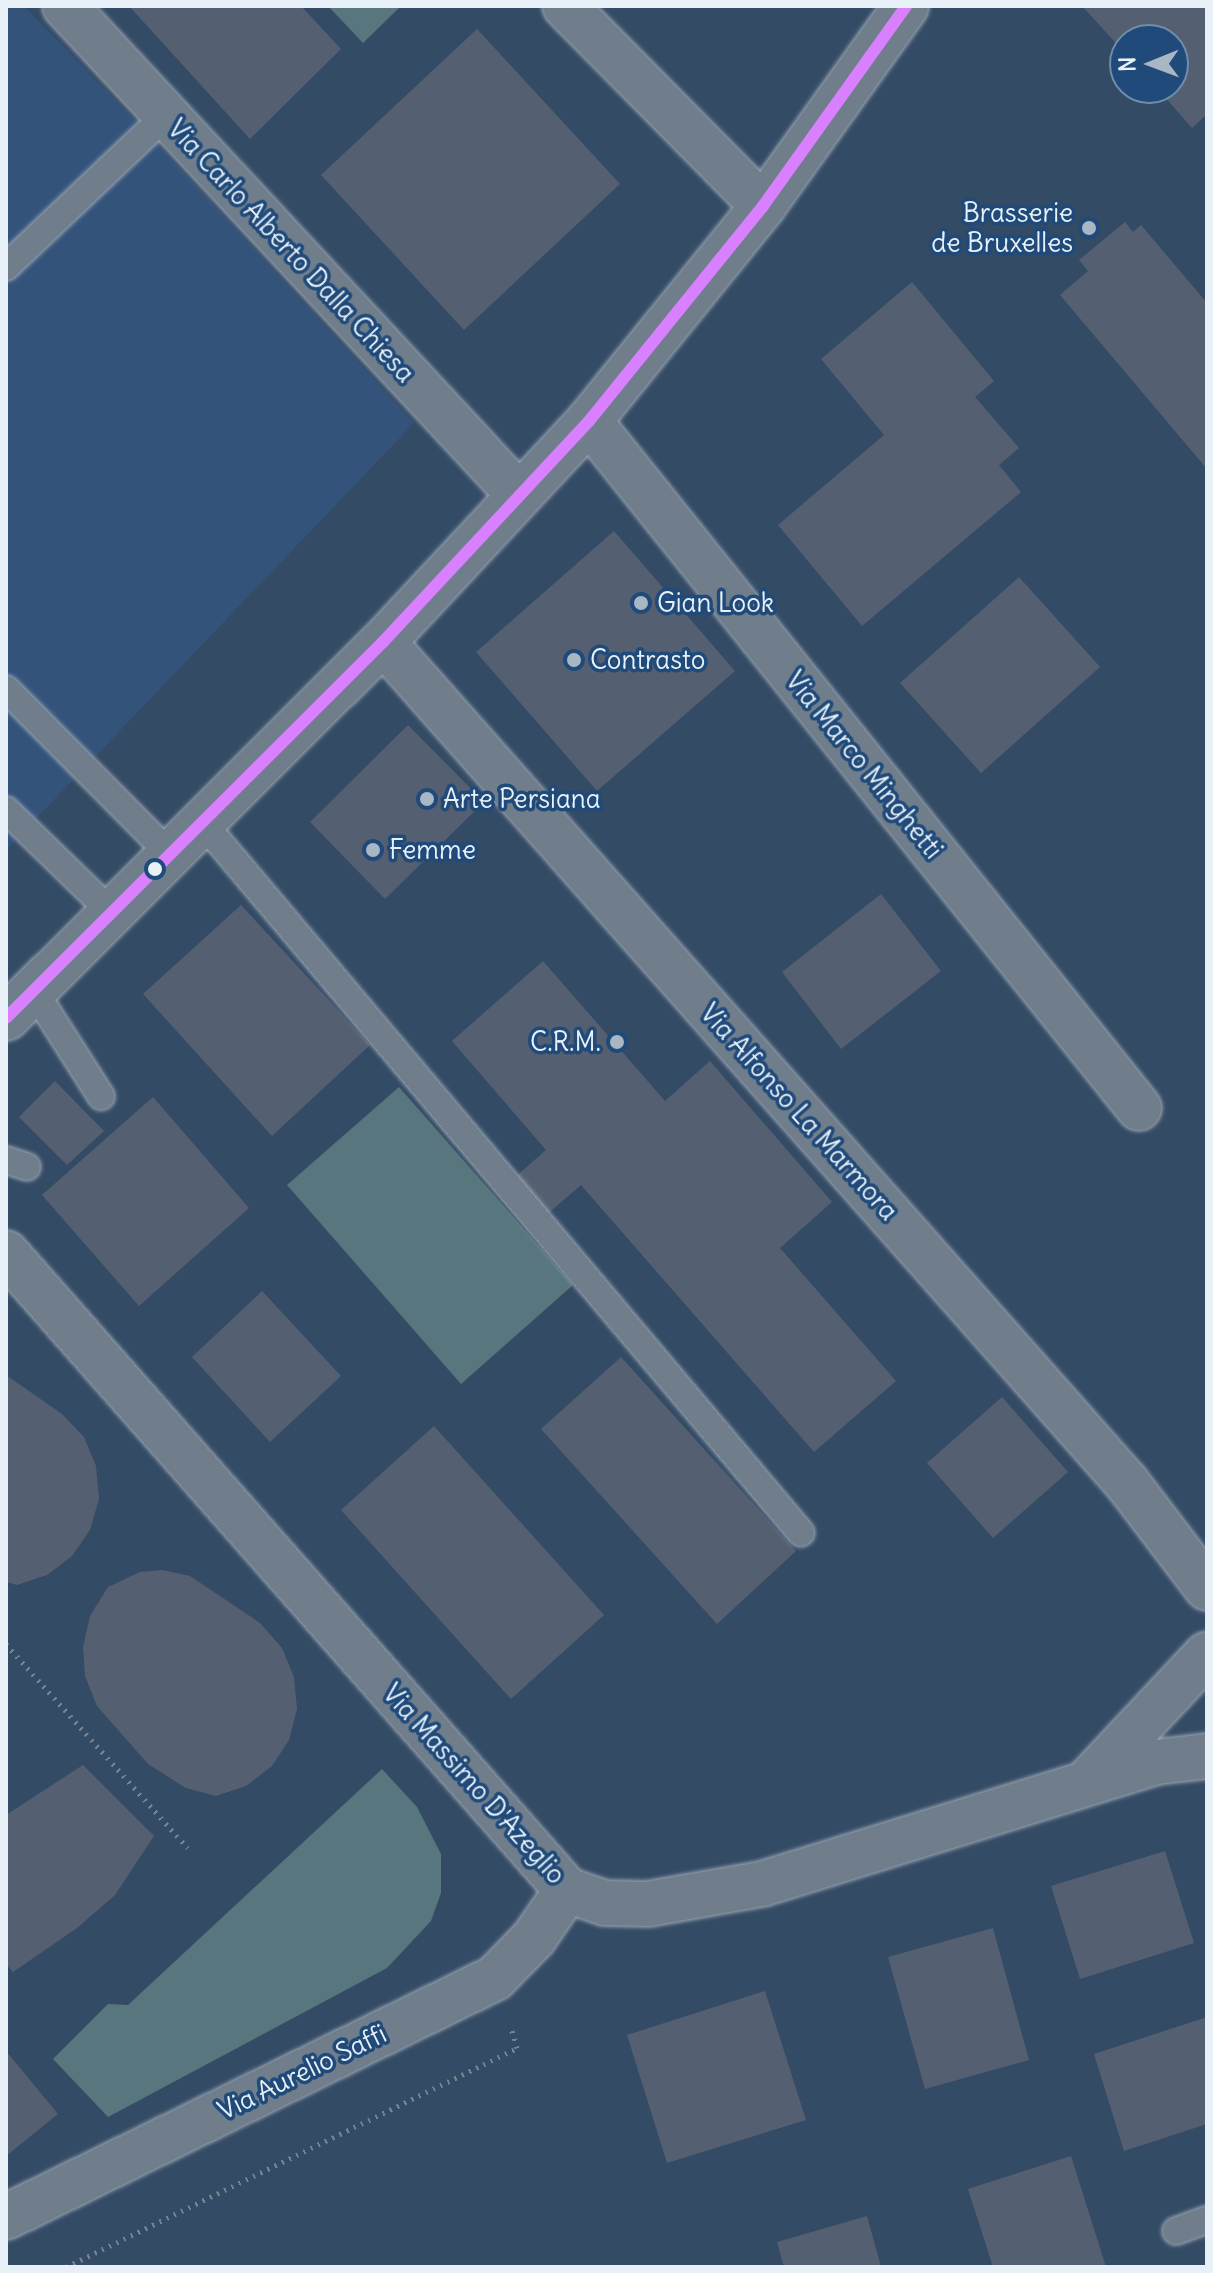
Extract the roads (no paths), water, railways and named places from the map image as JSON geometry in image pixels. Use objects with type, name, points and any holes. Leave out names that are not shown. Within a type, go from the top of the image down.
[{"type":"street","name":"Via Carlo Alberto Dalla Chiesa","points":[[65,6],[519,495]]},
{"type":"street","points":[[565,6],[763,206]]},
{"type":"street","points":[[20,1004],[383,642],[589,421],[763,206],[906,6]]},
{"type":"street","name":"Via Marco Minghetti","points":[[589,421],[1139,1108]]},
{"type":"street","name":"Via Alfonso La Marmora","points":[[383,642],[1127,1483],[1207,1588]]},
{"type":"street","name":"Via Massimo D'Azeglio","points":[[6,1253],[567,1890],[605,1903],[648,1904],[762,1884],[1156,1762],[1207,1756]]},
{"type":"street","points":[[1085,1784],[1207,1654]]},
{"type":"street","name":"Via Aurelio Saffi","points":[[6,2217],[495,1978],[534,1938],[567,1890]]},
{"type":"lane","points":[[6,267],[165,116]]},
{"type":"lane","points":[[6,689],[171,855]]},
{"type":"lane","points":[[6,810],[111,912]]},
{"type":"lane","points":[[203,823],[801,1533]]},
{"type":"lane","points":[[20,1004],[101,1096]]},
{"type":"lane","points":[[1176,2231],[1207,2220]]},
{"type":"place","name":"Brasserie de Bruxelles","points":[[1089,228]]},
{"type":"place","name":"Gian Look","points":[[641,603]]},
{"type":"place","name":"Contrasto","points":[[574,660]]},
{"type":"place","name":"Arte Persiana","points":[[427,799]]},
{"type":"place","name":"Femme","points":[[373,850]]},
{"type":"place","name":"C.R.M.","points":[[617,1042]]}]
